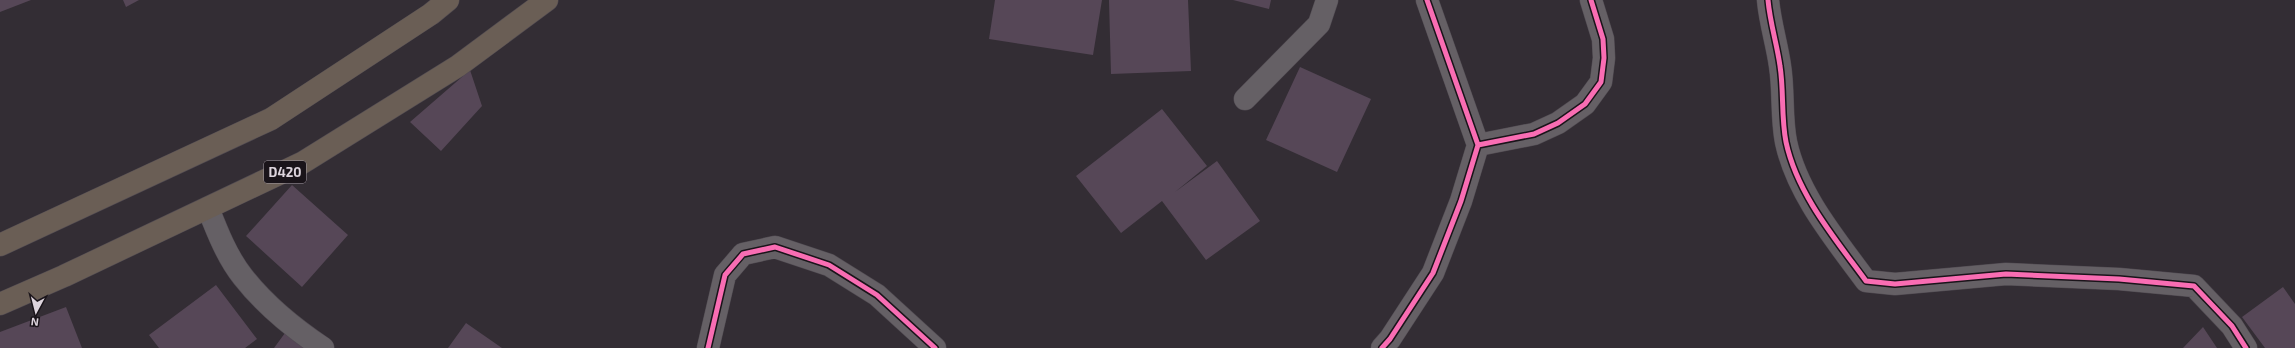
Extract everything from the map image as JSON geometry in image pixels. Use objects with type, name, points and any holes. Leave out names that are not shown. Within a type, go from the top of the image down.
[{"type":"highway","points":[[0,245],[271,119],[431,14],[448,0]]},
{"type":"highway","name":"D420","points":[[0,304],[302,164],[458,66],[547,0]]},
{"type":"street","points":[[1245,99],[1319,24],[1327,0]]},
{"type":"street","points":[[1382,348],[1390,339],[1433,273],[1461,201],[1478,145],[1427,0]]},
{"type":"street","points":[[1478,145],[1534,134],[1558,123],[1585,104],[1601,82],[1604,58],[1603,40],[1591,0]]},
{"type":"street","points":[[1768,0],[1769,16],[1780,66],[1786,142],[1797,175],[1819,214],[1866,281],[1895,284],[2006,274],[2119,279],[2194,286],[2232,326],[2246,348]]},
{"type":"street","points":[[208,208],[218,234],[242,276],[291,327],[323,348]]},
{"type":"street","points":[[708,348],[725,275],[743,254],[775,247],[829,265],[877,295],[935,348]]},
{"type":"building","points":[[0,0],[31,0],[0,12]]},
{"type":"building","points":[[123,0],[139,0],[126,7]]},
{"type":"building","points":[[995,0],[1102,0],[1093,55],[989,39]]},
{"type":"building","points":[[1109,0],[1188,0],[1191,71],[1111,74]]},
{"type":"building","points":[[1233,0],[1271,0],[1269,9]]},
{"type":"building","points":[[1300,67],[1371,99],[1337,172],[1266,140]]},
{"type":"building","points":[[470,70],[482,106],[441,151],[410,122]]},
{"type":"building","points":[[1162,109],[1207,166],[1175,192],[1217,161],[1260,221],[1206,260],[1162,201],[1121,233],[1076,176]]},
{"type":"building","points":[[292,185],[348,235],[302,287],[246,236]]},
{"type":"building","points":[[216,285],[257,339],[245,348],[159,348],[149,335]]},
{"type":"building","points":[[2283,287],[2295,304],[2295,348],[2265,348],[2242,317]]},
{"type":"building","points":[[66,307],[82,348],[0,348],[0,332]]},
{"type":"building","points":[[466,323],[502,348],[448,348]]},
{"type":"building","points":[[2203,327],[2217,348],[2183,348]]},
{"type":"building","points":[[285,333],[306,348],[274,348]]},
{"type":"cycle path","points":[[1382,348],[1390,339],[1433,273],[1461,201],[1478,145],[1427,0]]},
{"type":"cycle path","points":[[1478,145],[1534,134],[1558,123],[1585,104],[1601,82],[1604,58],[1603,39],[1591,0]]},
{"type":"cycle path","points":[[1768,0],[1770,17],[1779,58],[1784,133],[1791,161],[1808,198],[1819,216],[1866,281],[1895,284],[2006,274],[2119,279],[2194,286],[2232,326],[2246,348]]},
{"type":"cycle path","points":[[708,348],[725,275],[743,254],[775,247],[829,265],[877,295],[935,348]]}]
